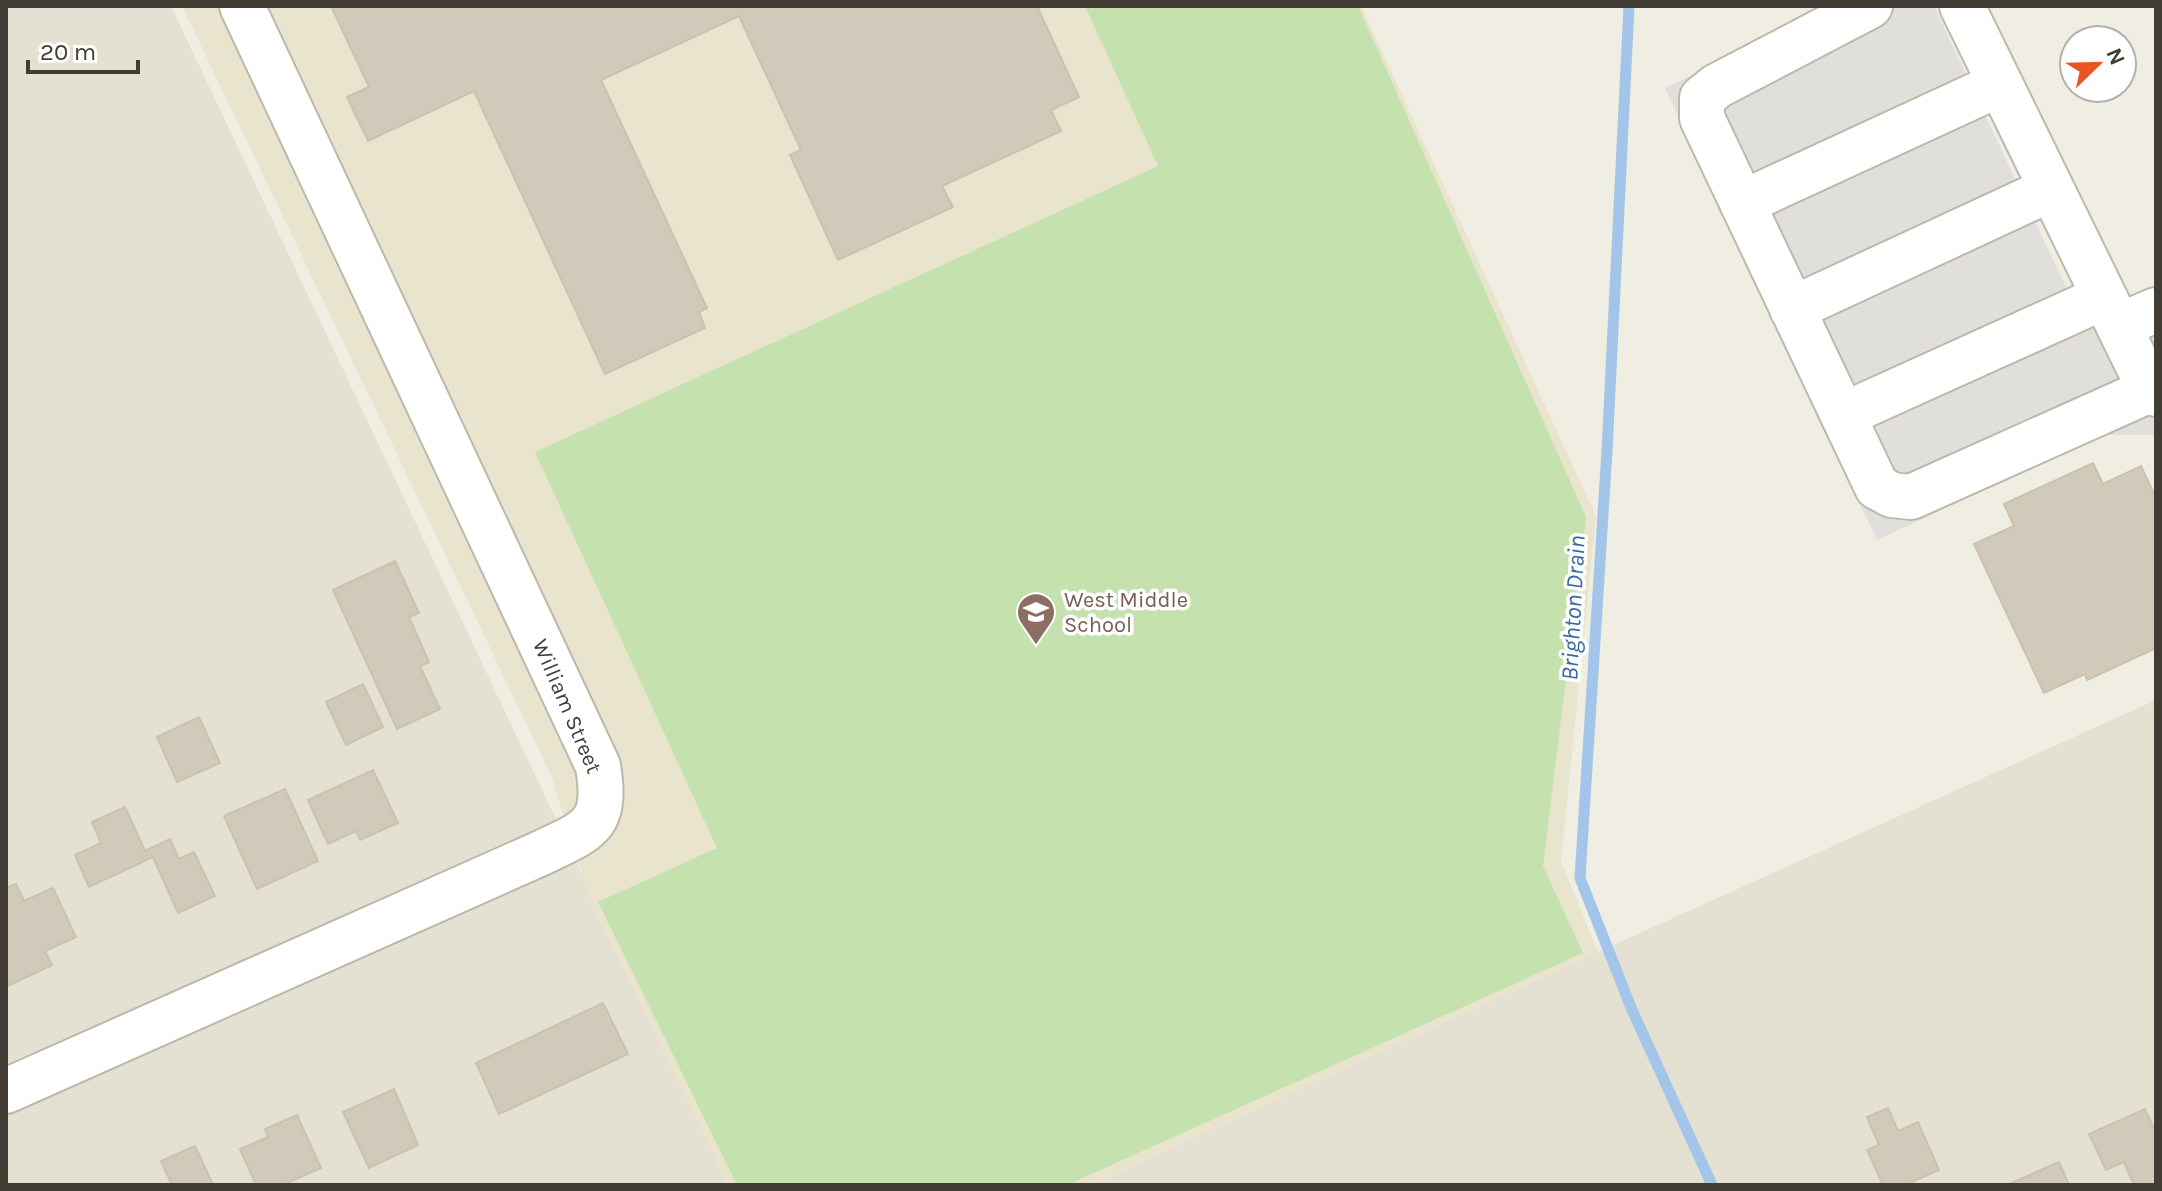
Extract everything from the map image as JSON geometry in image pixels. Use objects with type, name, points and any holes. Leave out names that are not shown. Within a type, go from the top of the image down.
[{"type":"street","name":"William Street","points":[[6,1091],[583,834],[598,815],[603,793],[598,766],[242,6]]},
{"type":"street","points":[[1870,6],[1717,86],[1702,98],[1702,118],[1877,487],[1892,495],[1911,497],[2152,387],[2126,311],[2051,189],[1962,6]]},
{"type":"street","points":[[1742,203],[2000,84]]},
{"type":"street","points":[[1792,309],[2051,189]]},
{"type":"street","points":[[1843,415],[2126,311]]},
{"type":"shaded area","points":[[6,6],[171,6],[729,1185],[6,1185]]},
{"type":"shaded area","name":"West Middle School","points":[[182,6],[1361,6],[1596,516],[1561,861],[1598,952],[1091,1185],[728,1185],[591,903],[551,775]]},
{"type":"shaded area","points":[[1839,6],[1934,6],[2086,330],[2156,298],[2156,435],[2101,435],[1877,540],[1665,88]]},
{"type":"shaded area","points":[[2156,700],[2156,1185],[1091,1185],[1598,952]]},
{"type":"green space","name":"West Middle School","points":[[1085,6],[1358,6],[1586,517],[1543,866],[1583,953],[1067,1185],[737,1185],[598,902],[717,848],[535,452],[1158,166]]},
{"type":"building","points":[[331,6],[1037,6],[1079,97],[1051,110],[1061,131],[942,186],[953,207],[838,260],[790,155],[801,150],[739,16],[601,80],[707,308],[699,312],[705,328],[605,374],[474,91],[368,141],[347,97],[369,87]]},
{"type":"building","points":[[2093,463],[2103,484],[2141,466],[2156,498],[2156,648],[2087,680],[2085,674],[2044,693],[1974,544],[2014,526],[2004,504]]},
{"type":"building","points":[[395,561],[419,613],[409,617],[429,662],[420,666],[440,709],[397,729],[333,590]]},
{"type":"building","points":[[363,684],[383,727],[346,745],[326,702]]},
{"type":"building","points":[[199,717],[220,763],[177,782],[157,737]]},
{"type":"building","points":[[373,770],[398,823],[360,840],[356,831],[328,844],[308,800]]},
{"type":"building","points":[[285,789],[318,861],[257,889],[224,816]]},
{"type":"building","points":[[125,807],[145,851],[170,839],[179,859],[194,852],[215,896],[178,913],[153,857],[89,887],[75,855],[101,843],[92,822]]},
{"type":"building","points":[[16,884],[24,901],[53,888],[76,937],[45,951],[52,965],[6,987],[6,888]]},
{"type":"building","points":[[603,1003],[628,1054],[499,1114],[476,1063]]},
{"type":"building","points":[[394,1089],[418,1145],[369,1168],[343,1112]]},
{"type":"building","points":[[1888,1108],[1898,1131],[1918,1122],[1939,1170],[1905,1185],[1883,1185],[1867,1150],[1879,1145],[1867,1117]]},
{"type":"building","points":[[2145,1109],[2156,1133],[2156,1185],[2134,1185],[2124,1162],[2106,1170],[2089,1134]]},
{"type":"building","points":[[297,1115],[321,1168],[282,1185],[256,1185],[240,1149],[268,1137],[265,1129]]},
{"type":"building","points":[[195,1146],[213,1185],[172,1185],[161,1161]]},
{"type":"building","points":[[2059,1162],[2069,1185],[2007,1185]]},
{"type":"waterway","name":"Brighton Drain","points":[[1629,6],[1607,451],[1580,878],[1632,1010],[1712,1185]]},
{"type":"place","name":"West Middle School","points":[[1036,646]]}]
